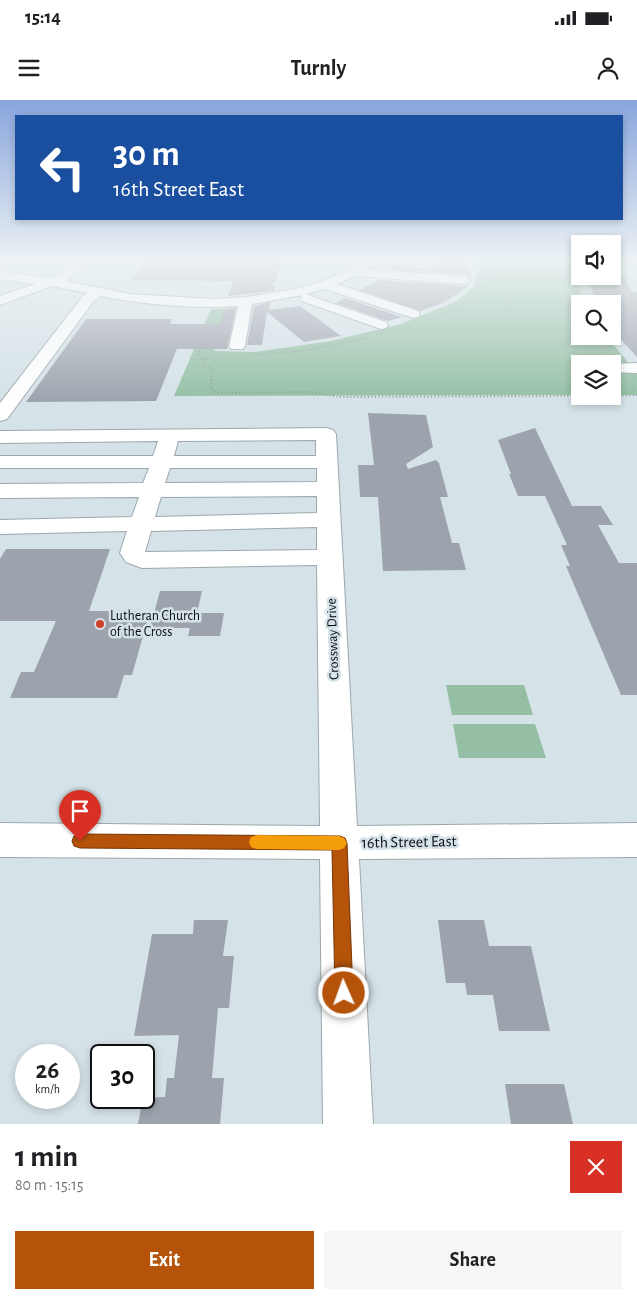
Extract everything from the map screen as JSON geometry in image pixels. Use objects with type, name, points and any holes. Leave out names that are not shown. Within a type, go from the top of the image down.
[{"type":"street","points":[[0,415],[82,307]]},
{"type":"street","points":[[237,346],[245,307]]},
{"type":"street","points":[[332,307],[380,325]]},
{"type":"street","points":[[389,307],[418,317]]},
{"type":"street","points":[[621,368],[637,368]]},
{"type":"street","points":[[170,435],[132,553],[135,557],[142,560],[330,557]]},
{"type":"street","points":[[0,436],[170,435],[327,462]]},
{"type":"street","points":[[0,462],[327,462]]},
{"type":"street","points":[[0,491],[152,490],[327,462]]},
{"type":"street","name":"Crossway Drive","points":[[327,462],[348,1124]]},
{"type":"street","points":[[0,527],[329,520]]},
{"type":"street","name":"16th Street East","points":[[0,840],[340,843],[637,840]]},
{"type":"path","points":[[418,317],[455,307]]},
{"type":"path","points":[[211,317],[198,355],[203,359],[205,365],[212,370],[211,389],[217,393],[309,392],[341,396],[571,396]]},
{"type":"path","points":[[253,355],[309,350],[368,338]]},
{"type":"path","points":[[600,345],[609,355]]},
{"type":"path","points":[[203,359],[224,358]]},
{"type":"path","points":[[621,396],[637,395]]},
{"type":"green space","points":[[443,307],[571,307],[571,345],[614,345],[637,373],[637,395],[621,395],[621,355],[571,355],[571,395],[174,396],[211,309],[225,309],[214,351],[255,352],[331,341],[401,324]]},
{"type":"green space","points":[[446,685],[524,685],[533,715],[452,715]]},
{"type":"green space","points":[[453,724],[535,724],[546,758],[459,758]]},
{"type":"building","points":[[254,307],[270,307],[269,310],[301,307],[341,336],[304,342],[267,312],[262,345],[247,345]]},
{"type":"building","points":[[347,307],[371,307],[402,317],[388,321]]},
{"type":"building","points":[[408,307],[432,307],[420,311]]},
{"type":"building","points":[[621,307],[637,307],[637,357],[621,340]]},
{"type":"building","points":[[236,308],[227,349],[177,349],[156,401],[26,402],[86,319],[172,319],[170,324],[220,324],[225,309]]},
{"type":"building","points":[[368,413],[426,415],[433,447],[406,464],[408,469],[436,460],[439,463],[448,497],[440,497],[452,543],[459,543],[466,570],[383,571],[378,497],[360,497],[358,465],[374,465]]},
{"type":"building","points":[[535,428],[572,506],[601,506],[613,525],[598,525],[619,563],[637,563],[637,695],[621,695],[566,566],[570,566],[561,545],[567,545],[545,496],[518,496],[509,474],[511,474],[498,440]]},
{"type":"building","name":"Lutheran Church of the Cross","points":[[6,549],[110,549],[89,611],[150,611],[132,675],[124,675],[117,698],[10,698],[21,672],[34,672],[56,621],[0,621],[0,559]]},
{"type":"building","points":[[160,591],[202,591],[197,613],[224,613],[220,636],[188,636],[190,628],[150,628]]},
{"type":"building","points":[[194,920],[228,920],[223,956],[234,956],[229,1008],[218,1008],[212,1078],[224,1078],[220,1124],[138,1124],[141,1109],[155,1109],[155,1097],[165,1097],[167,1078],[174,1078],[179,1035],[134,1036],[152,934],[193,934]]},
{"type":"building","points":[[438,920],[484,920],[489,946],[531,946],[550,1031],[499,1031],[493,995],[467,995],[465,983],[446,983]]},
{"type":"building","points":[[505,1084],[564,1084],[573,1124],[511,1124]]},
{"type":"slow traffic","points":[[257,842],[339,843]]},
{"type":"place","name":"Lutheran Church of the Cross","points":[[100,624]]},
{"type":"route","points":[[80,841],[340,843],[344,993]]}]
